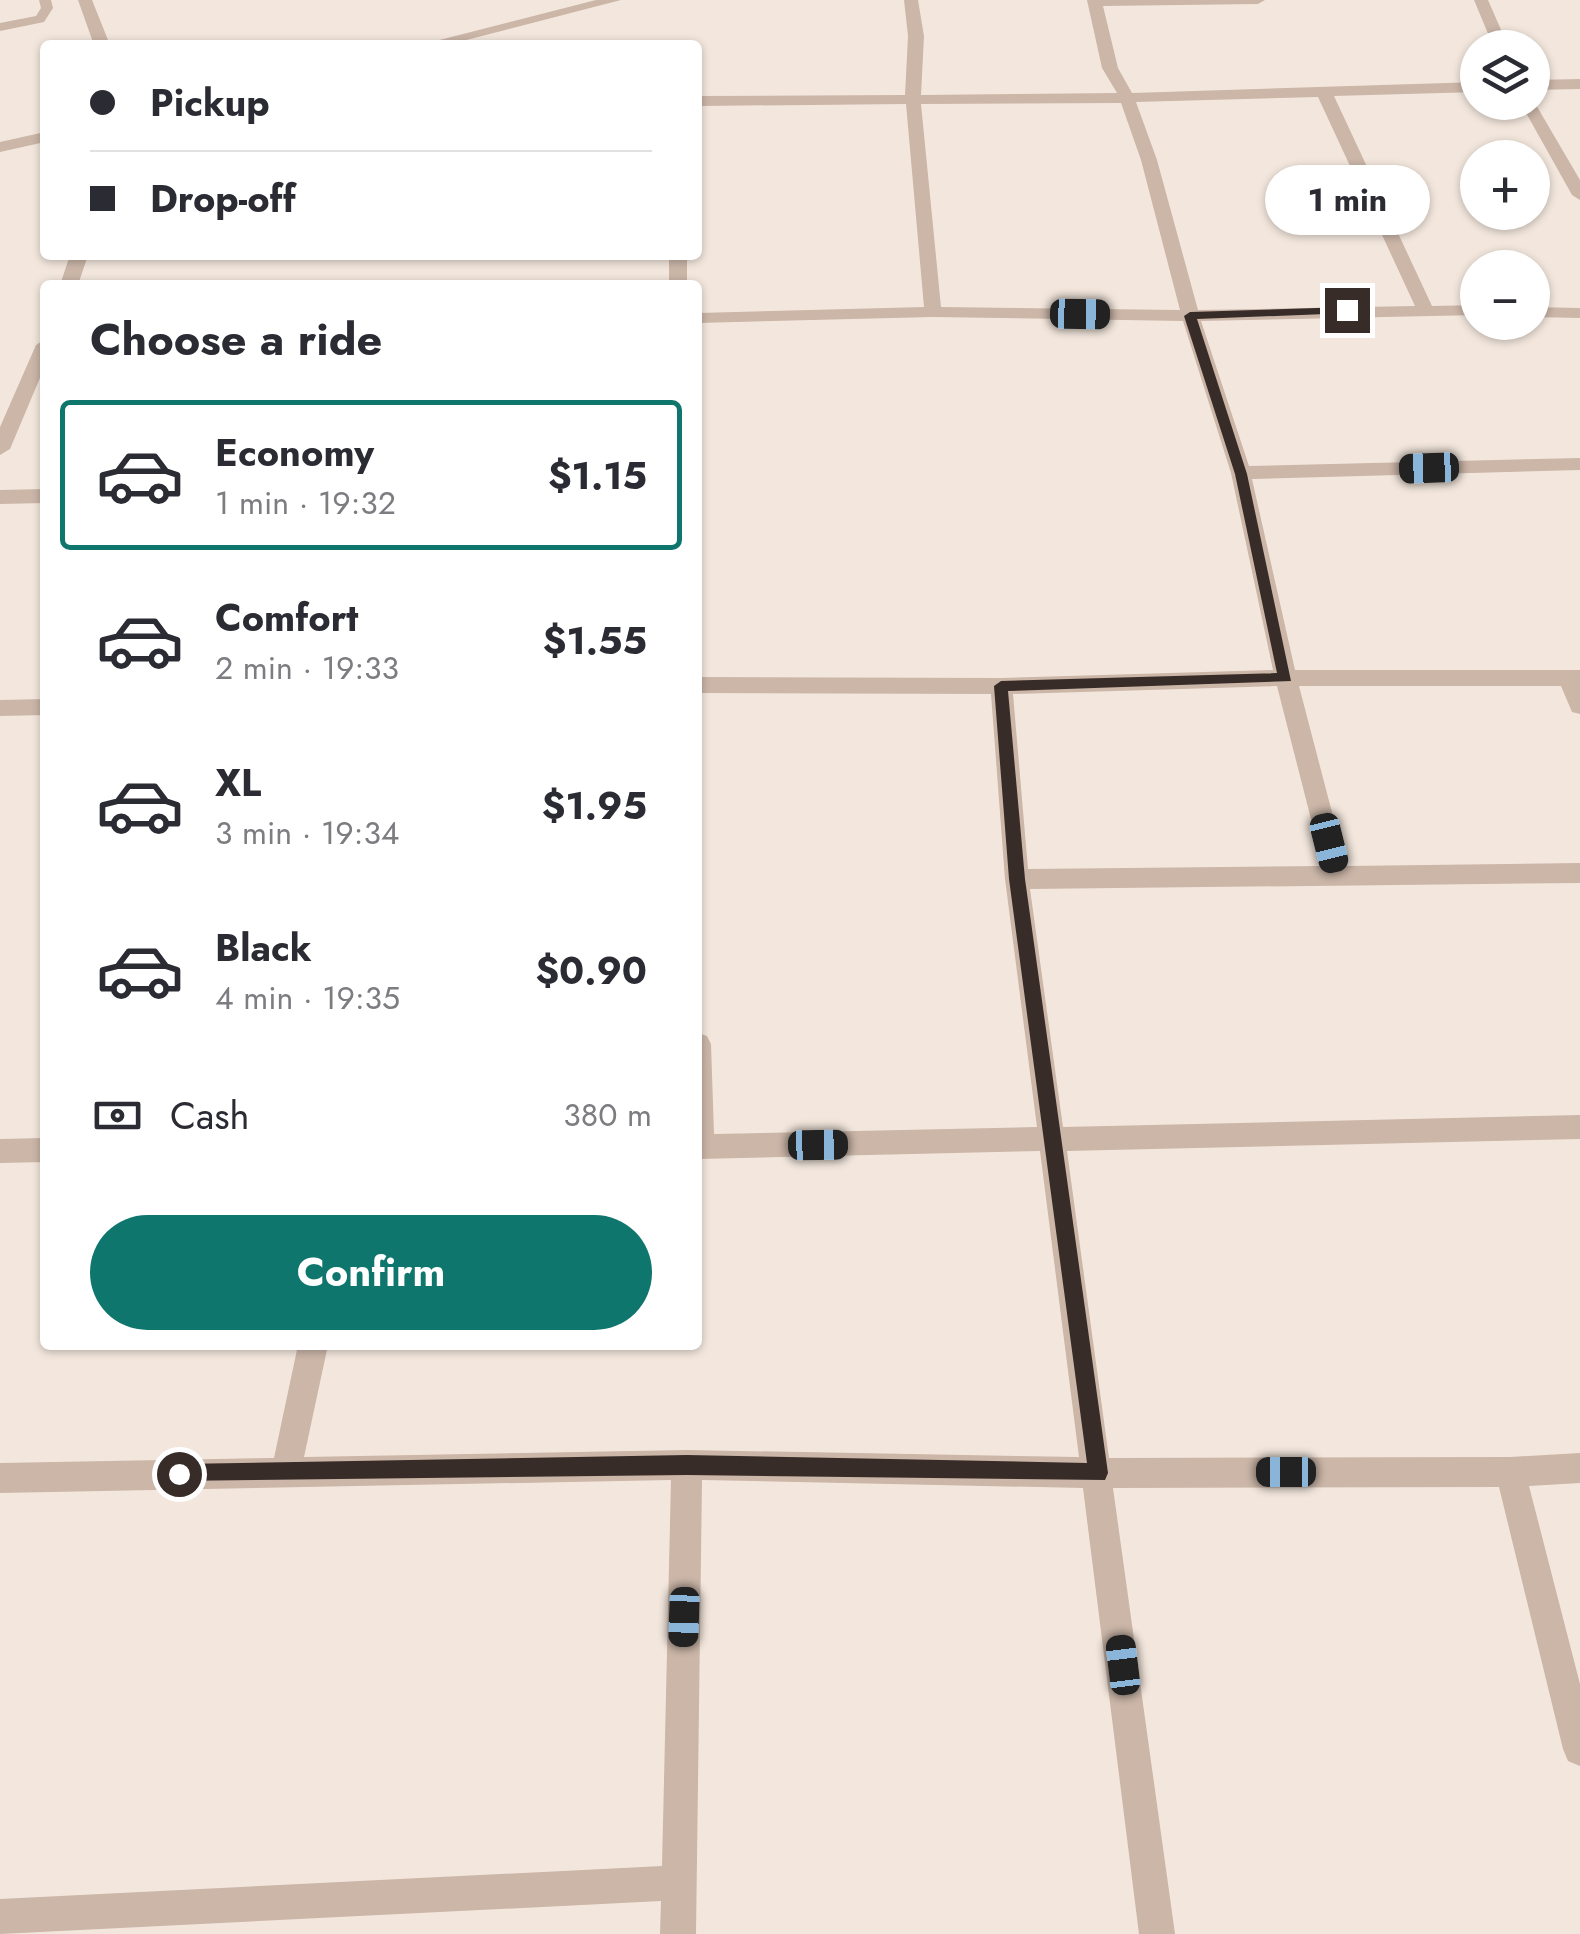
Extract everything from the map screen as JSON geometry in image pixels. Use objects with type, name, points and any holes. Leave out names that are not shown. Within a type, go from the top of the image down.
[{"type":"street","points":[[85,0],[100,40]]},
{"type":"street","points":[[449,40],[614,0]]},
{"type":"street","points":[[911,0],[916,36],[912,99],[932,312]]},
{"type":"street","points":[[1258,0],[1094,1],[1110,68],[1127,98],[1149,160],[1190,316],[1241,474],[1286,678],[1337,876]]},
{"type":"street","points":[[1481,0],[1494,30]]},
{"type":"street","points":[[1550,85],[1580,84]]},
{"type":"street","points":[[702,101],[1127,98],[1460,88]]},
{"type":"street","points":[[1324,92],[1425,309]]},
{"type":"street","points":[[1538,120],[1580,195]]},
{"type":"street","points":[[0,147],[40,138]]},
{"type":"street","points":[[702,318],[932,312],[1190,316],[1460,310]]},
{"type":"street","points":[[1550,312],[1580,313]]},
{"type":"street","points":[[0,449],[40,357]]},
{"type":"street","points":[[1241,474],[1580,464]]},
{"type":"street","points":[[0,497],[40,496]]},
{"type":"street","points":[[702,685],[1001,686],[1286,678],[1574,678],[1580,706]]},
{"type":"street","points":[[1001,686],[1017,879],[1158,1934]]},
{"type":"street","points":[[0,708],[40,706]]},
{"type":"street","points":[[1017,879],[1580,873]]},
{"type":"street","points":[[702,1147],[1580,1128]]},
{"type":"street","points":[[0,1151],[40,1150]]},
{"type":"street","points":[[286,1472],[312,1350]]},
{"type":"street","points":[[678,1934],[687,1465]]},
{"type":"street","points":[[0,1478],[687,1465],[1098,1473],[1510,1472],[1580,1468]]},
{"type":"street","points":[[1510,1472],[1580,1749]]},
{"type":"street","points":[[0,1917],[677,1884]]},
{"type":"lane","points":[[0,27],[40,19],[47,8],[45,0]]},
{"type":"route","points":[[179,1474],[687,1465],[1098,1473],[1017,879],[1001,686],[1286,678],[1241,474],[1190,316],[1347,310]]}]
